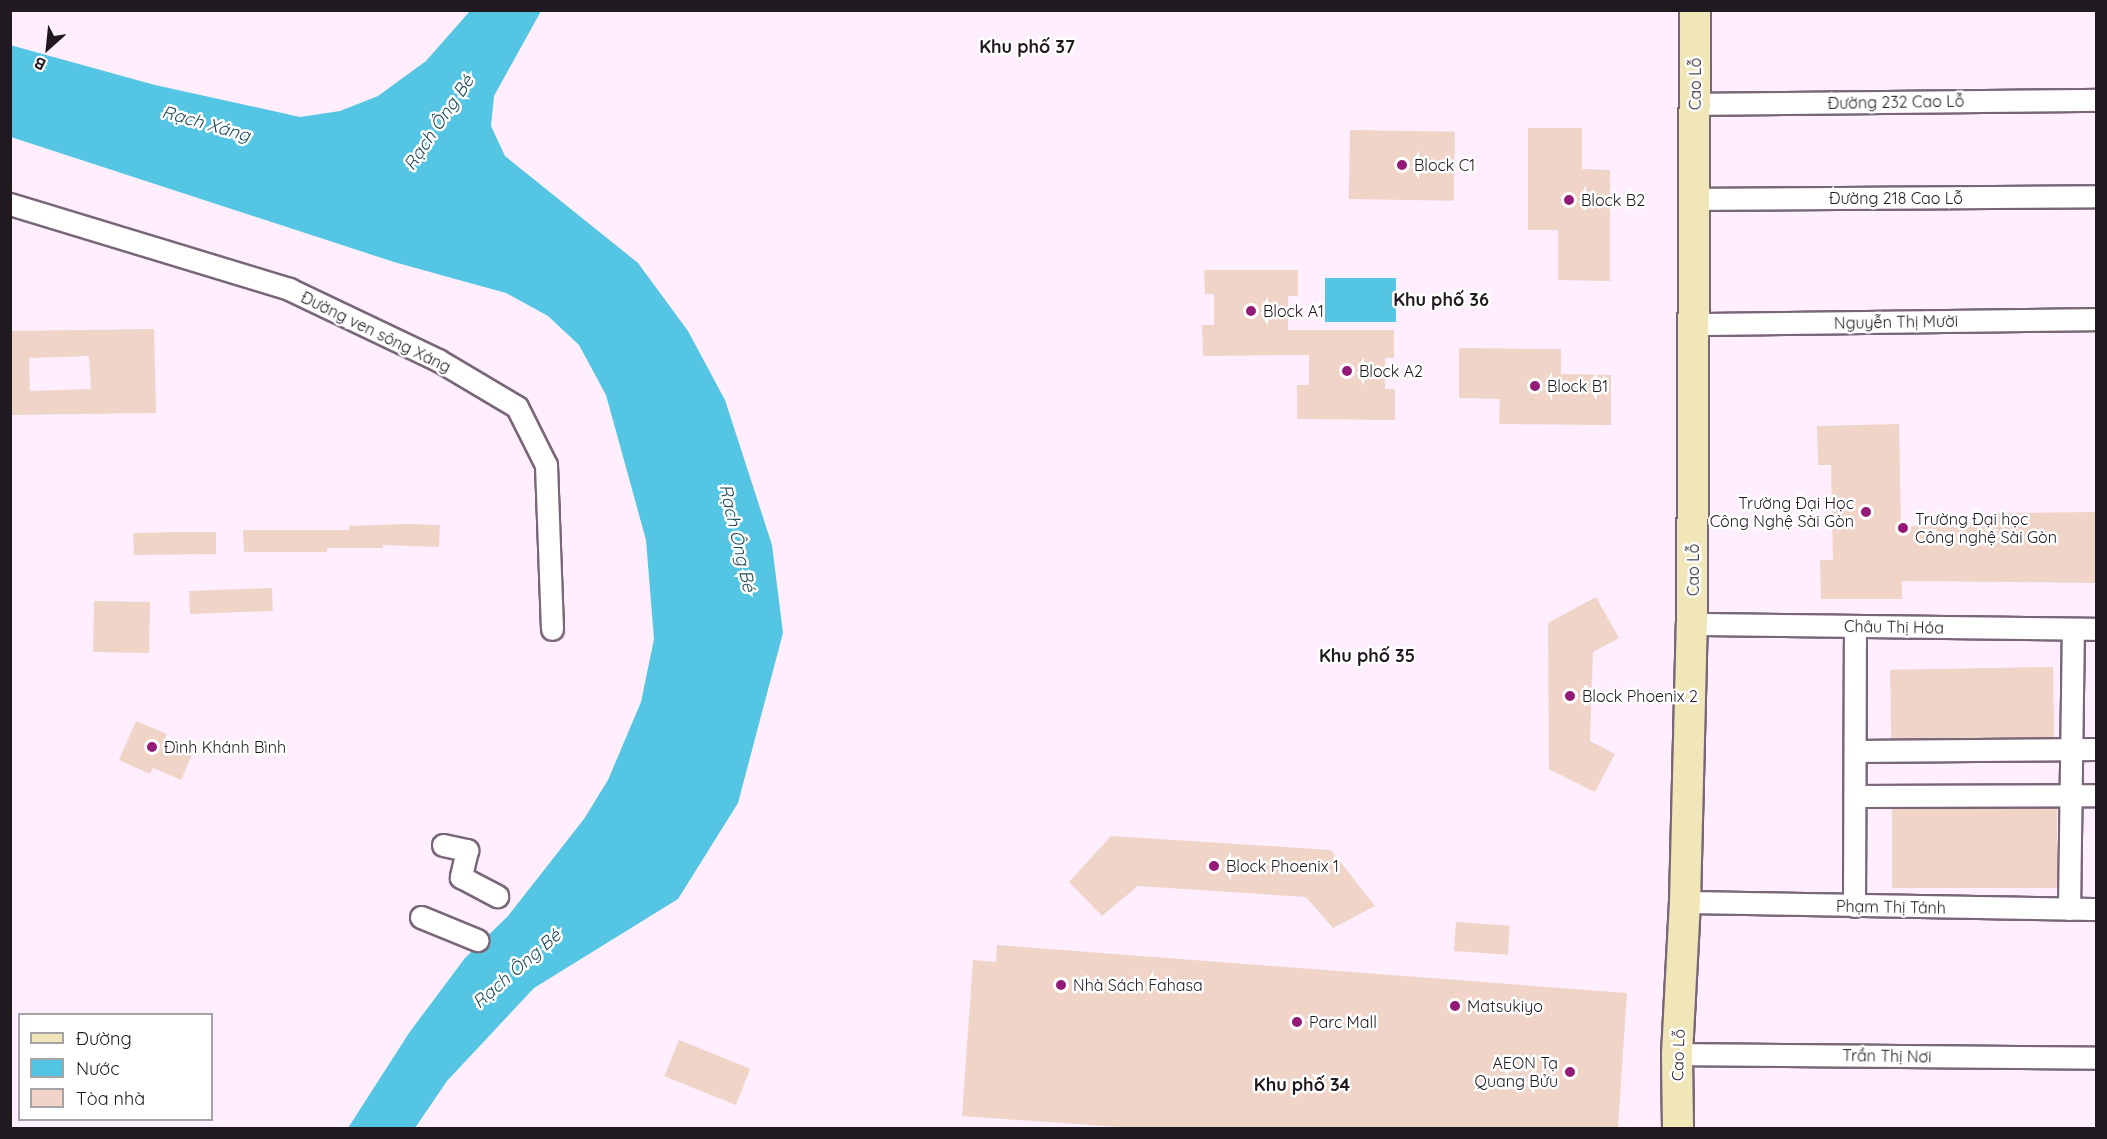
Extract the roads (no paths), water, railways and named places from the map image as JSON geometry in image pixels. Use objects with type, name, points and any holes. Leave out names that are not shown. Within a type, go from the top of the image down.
[{"type":"street","name":"Cao Lỗ","points":[[1678,1128],[1677,1054],[1685,902],[1692,624],[1695,10]]},
{"type":"street","name":"Đường 232 Cao Lỗ","points":[[1696,104],[2097,100]]},
{"type":"street","name":"Đường 218 Cao Lỗ","points":[[1695,199],[2097,196]]},
{"type":"street","name":"Đường ven sông Xáng","points":[[10,204],[289,289],[438,360],[517,408],[546,465],[552,629]]},
{"type":"street","name":"Nguyễn Thị Mười","points":[[1695,324],[2097,319]]},
{"type":"street","name":"Châu Thị Hóa","points":[[1692,624],[2097,630]]},
{"type":"street","points":[[1854,906],[1855,626]]},
{"type":"street","points":[[2069,909],[2073,630]]},
{"type":"street","points":[[1855,751],[2097,749]]},
{"type":"street","points":[[1855,796],[2097,795]]},
{"type":"street","points":[[443,845],[467,850],[460,877],[497,896]]},
{"type":"street","name":"Phạm Thị Tánh","points":[[1685,902],[2097,909]]},
{"type":"street","points":[[421,917],[477,940]]},
{"type":"street","name":"Trần Thị Nơi","points":[[1677,1054],[2097,1058]]},
{"type":"water","points":[[470,11],[541,11],[494,96],[491,126],[505,156],[638,263],[688,331],[725,400],[772,545],[783,633],[738,803],[678,899],[534,988],[447,1081],[415,1128],[348,1128],[409,1033],[465,958],[508,916],[584,819],[608,780],[641,702],[654,639],[646,540],[606,395],[579,345],[548,316],[506,293],[394,262],[11,137],[10,45],[155,85],[300,117],[340,111],[378,96],[426,61]]},
{"type":"water","points":[[1325,278],[1396,278],[1396,322],[1325,322]]},
{"type":"place","name":"Block C1","points":[[1402,165]]},
{"type":"place","name":"Block B2","points":[[1569,200]]},
{"type":"place","name":"Block A1","points":[[1251,311]]},
{"type":"place","name":"Block A2","points":[[1347,371]]},
{"type":"place","name":"Block B1","points":[[1535,386]]},
{"type":"place","name":"Trường Đại Học Công Nghệ Sài Gòn","points":[[1866,512]]},
{"type":"place","name":"Trường Đại học Công nghệ Sài Gòn","points":[[1903,528]]},
{"type":"place","name":"Block Phoenix 2","points":[[1570,696]]},
{"type":"place","name":"Đình Khánh Bình","points":[[152,747]]},
{"type":"place","name":"Block Phoenix 1","points":[[1214,866]]},
{"type":"place","name":"Nhà Sách Fahasa","points":[[1061,985]]},
{"type":"place","name":"Matsukiyo","points":[[1455,1006]]},
{"type":"place","name":"Parc Mall","points":[[1297,1022]]},
{"type":"place","name":"AEON Tạ Quang Bửu","points":[[1570,1072]]},
{"type":"district","name":"Khu phố 37","points":[[1027,47]]},
{"type":"district","name":"Khu phố 36","points":[[1441,300]]},
{"type":"district","name":"Khu phố 35","points":[[1367,656]]},
{"type":"district","name":"Khu phố 34","points":[[1302,1085]]},
{"type":"water label","name":"Rạch Ông Bé","points":[[439,123]]},
{"type":"water label","name":"Rạch Xáng","points":[[206,124]]},
{"type":"water label","name":"Rạch Ông Bé","points":[[737,538]]},
{"type":"water label","name":"Rạch Ông Bé","points":[[517,969]]}]
